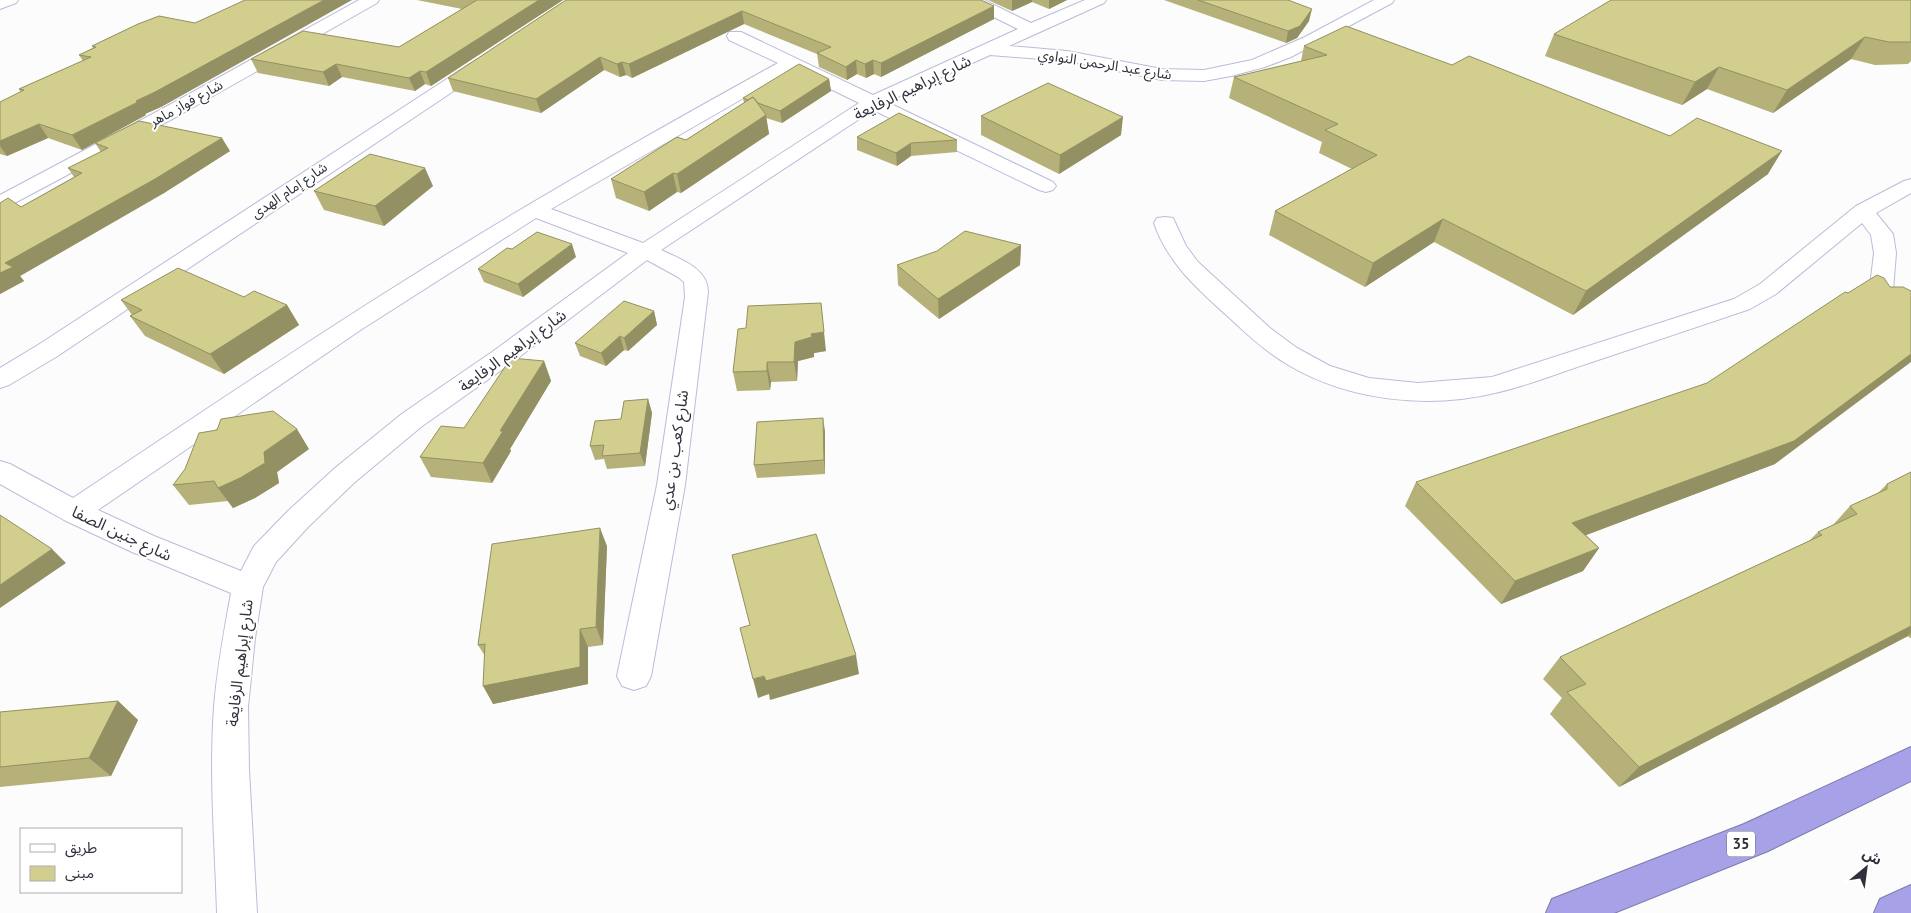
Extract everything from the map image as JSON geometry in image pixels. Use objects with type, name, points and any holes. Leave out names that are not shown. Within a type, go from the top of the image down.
[{"type":"highway","name":"35","points":[[1566,913],[1755,838],[1911,763]]},
{"type":"highway","points":[[1894,913],[1911,904]]},
{"type":"street","points":[[0,4],[10,0]]},
{"type":"street","name":"شارع فواز ماهر","points":[[0,203],[169,113],[371,0]]},
{"type":"street","points":[[971,0],[1031,29]]},
{"type":"street","name":"شارع إبراهيم الرفايعة","points":[[237,913],[230,770],[231,707],[239,638],[248,587],[265,554],[298,519],[345,474],[412,420],[645,251],[873,102],[1098,0]]},
{"type":"street","name":"شارع عبد الرحمن النواوي","points":[[988,50],[1030,51],[1175,76],[1204,76],[1240,70],[1272,59],[1386,0]]},
{"type":"street","points":[[735,36],[1046,186]]},
{"type":"street","name":"شارع إمام الهدى","points":[[0,380],[47,351],[498,53]]},
{"type":"street","points":[[74,512],[290,365],[534,211],[680,124],[792,63]]},
{"type":"street","points":[[1165,223],[1169,236],[1182,257],[1194,270],[1260,332],[1298,360],[1334,378],[1359,386],[1404,392],[1456,392],[1494,386],[1742,304],[1768,288],[1864,212],[1911,184]]},
{"type":"street","name":"شارع كعب بن عدي","points":[[534,211],[645,251],[685,270],[695,280],[696,288],[671,485],[634,676]]},
{"type":"street","points":[[1864,212],[1882,234],[1885,253],[1880,304]]},
{"type":"street","name":"شارع جنين الصفا","points":[[0,471],[74,512],[142,544],[248,587]]},
{"type":"building","points":[[245,0],[324,0],[136,101],[138,102],[72,135],[39,124],[0,141],[0,102],[24,90],[19,89],[91,57],[79,55],[96,47],[92,46],[159,16],[195,23]]},
{"type":"building","points":[[477,0],[539,0],[426,72],[420,71],[409,78],[336,64],[323,72],[251,59],[303,31],[399,47]]},
{"type":"building","points":[[566,0],[981,0],[994,6],[881,63],[873,60],[865,64],[856,60],[846,67],[817,53],[831,47],[742,11],[629,64],[622,62],[617,64],[600,57],[536,99],[448,78]]},
{"type":"building","points":[[1198,0],[1288,0],[1312,9],[1300,26],[1288,31]]},
{"type":"building","points":[[1611,0],[1911,0],[1911,42],[1889,42],[1865,37],[1787,90],[1719,67],[1695,82],[1554,34]]},
{"type":"building","points":[[1346,26],[1452,65],[1469,56],[1670,136],[1697,118],[1782,151],[1586,291],[1443,219],[1373,263],[1275,211],[1377,155],[1325,130],[1338,124],[1234,77],[1327,55],[1304,46]]},
{"type":"building","points":[[799,64],[829,79],[780,111],[758,103],[753,97],[748,100],[743,98]]},
{"type":"building","points":[[1048,83],[1123,117],[1060,155],[981,116]]},
{"type":"building","points":[[753,97],[766,115],[677,174],[673,173],[644,192],[611,179],[677,137],[686,140]]},
{"type":"building","points":[[899,113],[957,140],[911,143],[896,153],[857,137]]},
{"type":"building","points":[[139,121],[222,138],[155,179],[5,263],[13,267],[0,273],[0,203],[8,198],[21,207],[82,173],[68,168],[108,148],[95,143]]},
{"type":"building","points":[[370,154],[425,168],[375,206],[314,191]]},
{"type":"building","points":[[965,231],[1021,245],[938,299],[897,265],[937,251]]},
{"type":"building","points":[[537,232],[572,244],[518,284],[478,269],[507,248],[512,249]]},
{"type":"building","points":[[178,268],[244,297],[254,291],[287,305],[210,354],[130,316],[142,310],[121,300]]},
{"type":"building","points":[[1877,275],[1884,278],[1890,287],[1903,287],[1911,291],[1911,354],[1794,441],[1572,523],[1599,548],[1515,581],[1416,482],[1707,383],[1845,292],[1848,293]]},
{"type":"building","points":[[624,301],[654,311],[624,338],[620,336],[601,353],[575,343]]},
{"type":"building","points":[[821,303],[824,332],[811,334],[812,337],[795,342],[794,362],[767,362],[767,371],[733,372],[738,329],[746,328],[748,306]]},
{"type":"building","points":[[511,358],[544,361],[500,431],[503,431],[483,463],[420,457],[441,426],[464,428]]},
{"type":"building","points":[[648,399],[640,453],[602,456],[604,445],[590,446],[595,421],[621,419],[624,401]]},
{"type":"building","points":[[273,411],[297,429],[264,452],[265,463],[240,478],[218,488],[214,481],[173,485],[185,469],[199,433],[217,430],[221,419]]},
{"type":"building","points":[[823,418],[824,460],[754,465],[757,422]]},
{"type":"building","points":[[1911,472],[1911,626],[1639,767],[1567,692],[1586,684],[1560,657],[1822,535],[1818,532],[1857,514],[1850,506],[1887,489],[1887,484]]},
{"type":"building","points":[[0,515],[52,549],[0,585]]},
{"type":"building","points":[[600,528],[596,627],[580,629],[580,667],[483,686],[485,644],[478,645],[492,544]]},
{"type":"building","points":[[816,534],[856,655],[766,681],[764,676],[753,679],[740,628],[750,625],[732,555]]},
{"type":"building","points":[[118,701],[89,758],[0,767],[0,712]]}]
